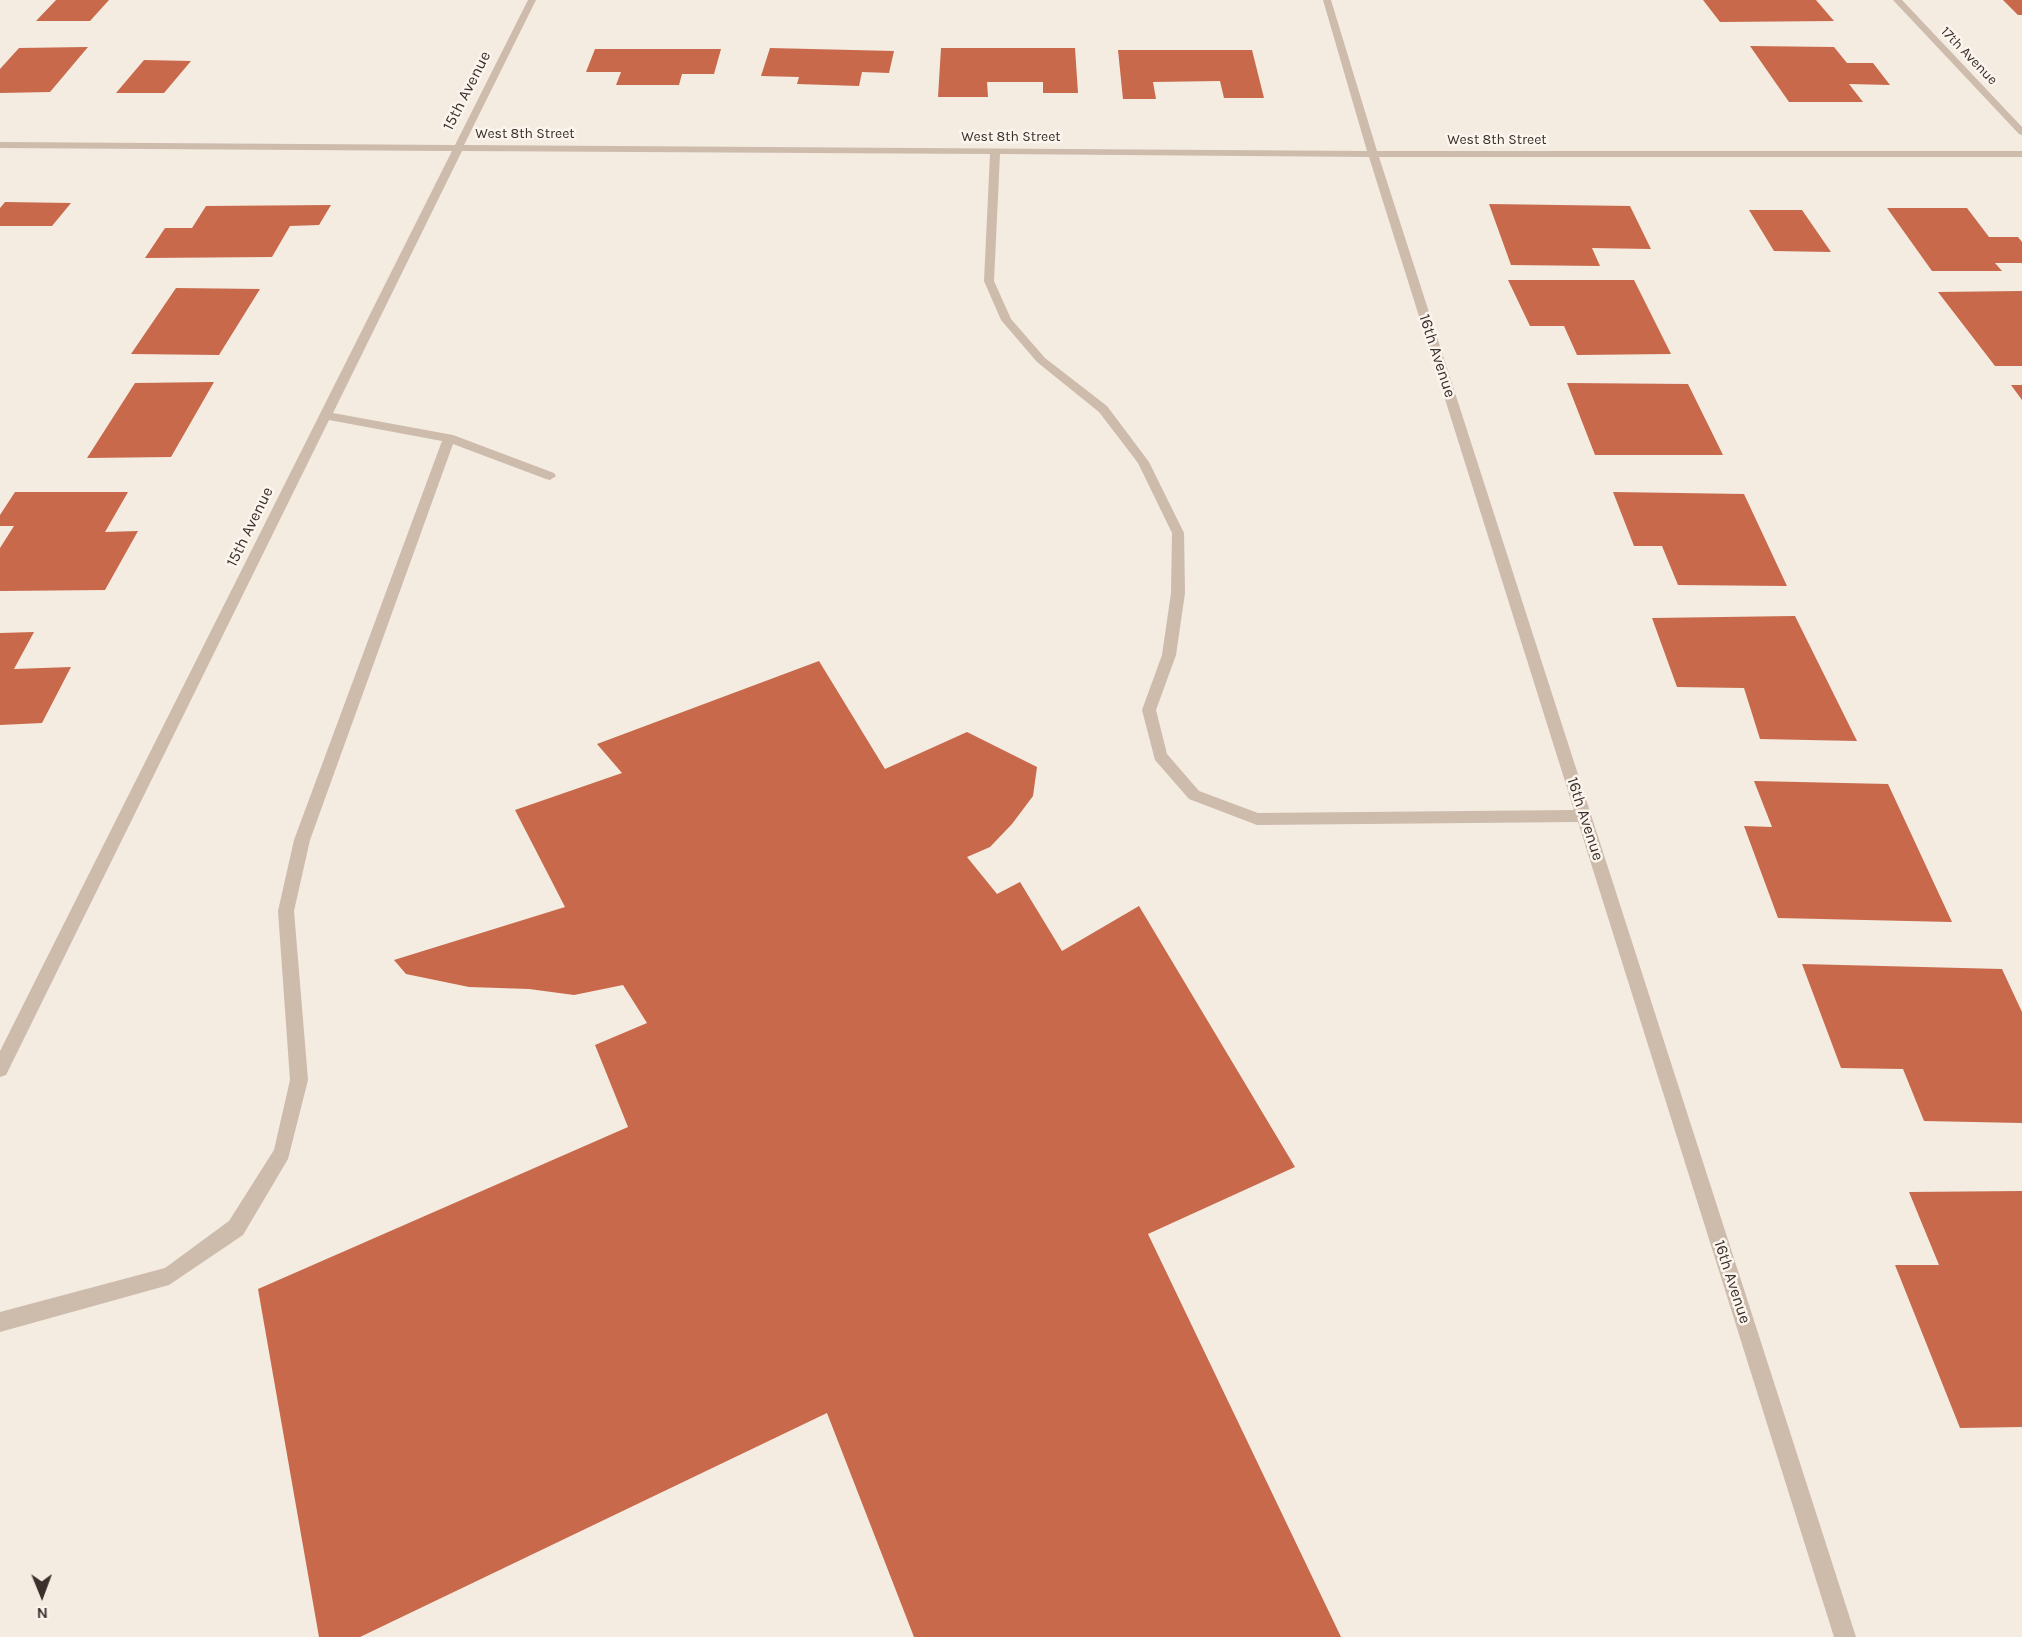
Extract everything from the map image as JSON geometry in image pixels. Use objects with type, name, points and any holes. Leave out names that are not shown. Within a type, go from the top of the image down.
[{"type":"street","name":"15th Avenue","points":[[0,1069],[532,0]]},
{"type":"street","name":"16th Avenue","points":[[1327,0],[1373,154],[1845,1637]]},
{"type":"street","name":"17th Avenue","points":[[1897,0],[2022,132]]},
{"type":"street","name":"West 8th Street","points":[[0,145],[1373,154],[2022,154]]},
{"type":"street","points":[[995,150],[989,281],[1005,320],[1041,360],[1103,409],[1143,462],[1178,533],[1178,593],[1169,655],[1149,710],[1160,756],[1194,795],[1257,819],[1584,816]]},
{"type":"street","points":[[325,415],[449,438],[550,476]]},
{"type":"street","points":[[0,1322],[169,1276],[236,1228],[282,1153],[299,1080],[286,911],[300,850],[449,438]]},
{"type":"building","points":[[56,0],[109,0],[90,21],[36,21]]},
{"type":"building","points":[[1703,0],[1816,0],[1834,21],[1720,22]]},
{"type":"building","points":[[2003,0],[2022,0],[2022,15],[2018,15]]},
{"type":"building","points":[[1750,46],[1834,47],[1847,63],[1873,63],[1890,85],[1849,84],[1863,102],[1789,102]]},
{"type":"building","points":[[88,47],[50,92],[0,93],[0,69],[19,48]]},
{"type":"building","points":[[770,48],[894,51],[889,73],[862,72],[859,86],[797,84],[799,77],[761,76]]},
{"type":"building","points":[[941,48],[1075,48],[1078,93],[1043,93],[1043,82],[987,82],[988,97],[938,97]]},
{"type":"building","points":[[595,49],[721,49],[714,74],[682,74],[679,85],[616,85],[621,72],[586,72]]},
{"type":"building","points":[[1118,50],[1252,50],[1264,98],[1224,98],[1220,81],[1153,82],[1156,99],[1123,99]]},
{"type":"building","points":[[144,60],[191,61],[164,93],[116,93]]},
{"type":"building","points":[[5,202],[71,203],[52,226],[0,226],[0,208]]},
{"type":"building","points":[[1489,204],[1630,206],[1651,249],[1592,248],[1600,266],[1511,265]]},
{"type":"building","points":[[331,205],[319,225],[290,226],[272,257],[145,258],[165,228],[192,228],[206,206]]},
{"type":"building","points":[[1887,208],[1967,208],[1989,237],[2018,237],[2022,242],[2022,263],[1995,263],[2002,271],[1932,271]]},
{"type":"building","points":[[1749,210],[1802,210],[1831,252],[1774,251]]},
{"type":"building","points":[[1508,280],[1634,280],[1671,354],[1577,355],[1564,326],[1530,326]]},
{"type":"building","points":[[176,288],[260,289],[219,355],[131,354]]},
{"type":"building","points":[[2022,291],[2022,366],[1995,366],[1938,292]]},
{"type":"building","points":[[214,382],[171,457],[87,458],[135,383]]},
{"type":"building","points":[[1567,383],[1688,384],[1723,455],[1595,455]]},
{"type":"building","points":[[2011,385],[2022,385],[2022,400]]},
{"type":"building","points":[[15,492],[128,492],[105,532],[138,531],[105,590],[0,591],[0,548],[14,526],[0,526],[0,515]]},
{"type":"building","points":[[1613,492],[1744,494],[1787,586],[1678,585],[1662,546],[1634,546]]},
{"type":"building","points":[[1795,616],[1857,741],[1760,739],[1744,688],[1677,687],[1652,618]]},
{"type":"building","points":[[34,632],[14,669],[71,667],[42,723],[0,725],[0,633]]},
{"type":"building","points":[[819,661],[885,769],[967,732],[1037,767],[1033,796],[1012,824],[990,847],[967,857],[997,894],[1020,882],[1062,951],[1139,906],[1295,1167],[1148,1234],[1341,1637],[914,1637],[827,1413],[360,1637],[319,1637],[258,1289],[628,1127],[595,1045],[647,1023],[623,985],[574,995],[529,989],[469,987],[406,974],[394,960],[565,907],[515,810],[622,773],[597,744]]},
{"type":"building","points":[[1754,781],[1888,784],[1952,922],[1778,918],[1744,826],[1772,827]]},
{"type":"building","points":[[1802,964],[2002,969],[2022,1012],[2022,1123],[1924,1121],[1903,1069],[1841,1068]]},
{"type":"building","points":[[2022,1191],[2022,1427],[1960,1428],[1895,1265],[1939,1265],[1909,1192]]}]
